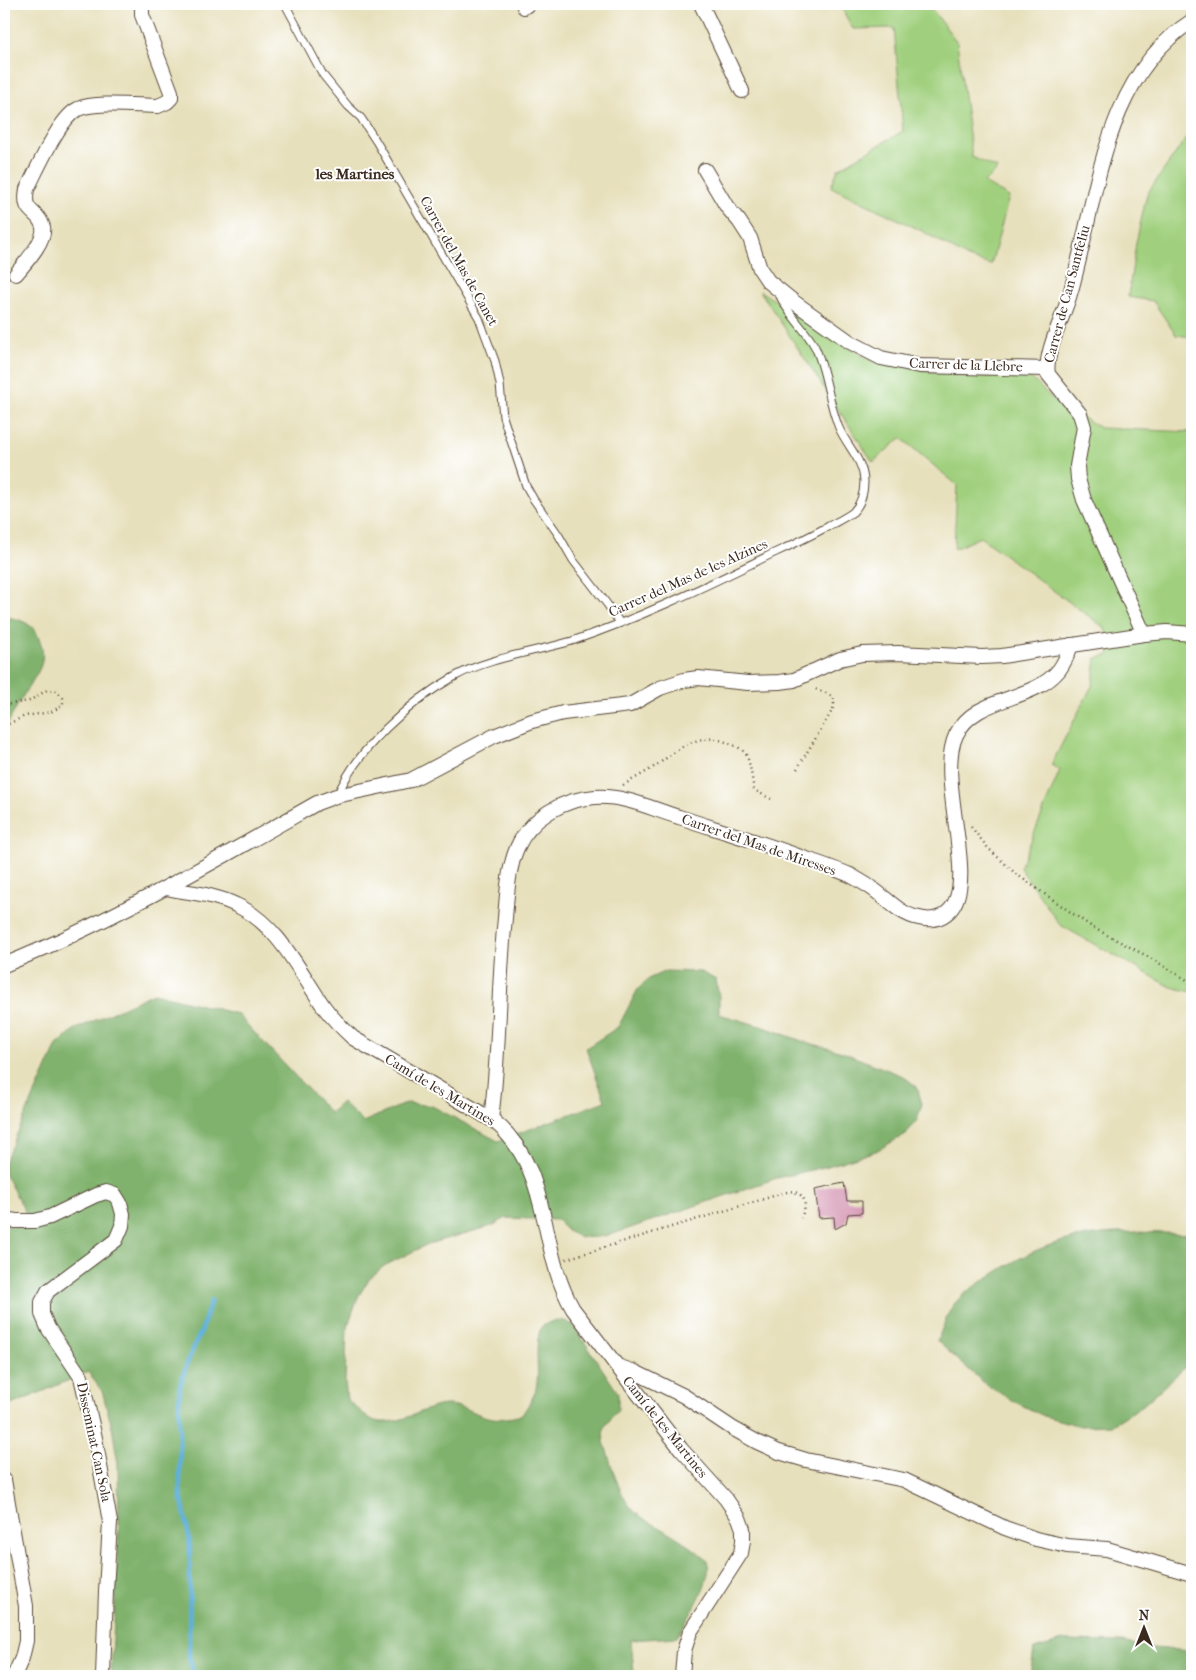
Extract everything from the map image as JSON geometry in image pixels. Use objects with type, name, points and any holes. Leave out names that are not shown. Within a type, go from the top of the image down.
[{"type":"street","points":[[16,274],[42,237],[43,228],[27,207],[25,201],[27,189],[63,122],[78,109],[91,106],[158,106],[171,98],[171,92],[142,15],[142,4]]},
{"type":"street","points":[[701,4],[742,92]]},
{"type":"street","name":"Carrer de Can Santfeliu","points":[[1144,634],[1084,500],[1077,466],[1084,427],[1080,414],[1048,374],[1047,369],[1049,355],[1070,294],[1094,193],[1114,122],[1142,72],[1156,52],[1179,29],[1192,20]]},
{"type":"street","name":"Carrer de la Llebre","points":[[705,170],[727,207],[750,238],[760,269],[768,281],[850,342],[881,358],[920,366],[1047,369]]},
{"type":"street","points":[[4,965],[31,954],[166,888],[317,803],[336,796],[410,780],[494,736],[532,721],[563,713],[630,705],[660,688],[684,680],[698,678],[748,683],[794,680],[840,659],[862,654],[916,653],[982,657],[1009,655],[1144,634],[1167,632],[1192,634]]},
{"type":"street","name":"Carrer del Mas de Miresses","points":[[491,1119],[498,1056],[500,968],[511,864],[522,838],[538,820],[551,810],[571,801],[585,798],[615,798],[727,832],[821,865],[850,876],[872,888],[909,915],[930,920],[939,918],[954,905],[959,889],[960,872],[949,771],[955,736],[972,714],[1028,692],[1048,680],[1064,663],[1071,645]]},
{"type":"street","name":"Camí de les Martines","points":[[166,888],[210,896],[234,903],[247,910],[276,937],[325,1008],[353,1038],[491,1119],[505,1130],[525,1157],[539,1194],[563,1293],[588,1331],[681,1449],[726,1499],[739,1518],[743,1529],[741,1553],[690,1632],[684,1651],[682,1676]]},
{"type":"street","name":"Disseminat Can Sola","points":[[4,1220],[16,1222],[36,1221],[50,1217],[106,1192],[115,1195],[123,1214],[122,1226],[116,1240],[48,1291],[42,1302],[42,1314],[48,1328],[81,1377],[95,1438],[110,1522],[103,1676]]},
{"type":"street","points":[[616,1366],[636,1372],[684,1396],[732,1428],[778,1452],[806,1460],[904,1480],[1005,1528],[1044,1541],[1067,1546],[1107,1549],[1192,1574]]},
{"type":"street","points":[[4,1480],[26,1606],[26,1641],[22,1658],[14,1676]]},
{"type":"lane","name":"Carrer del Mas de Canet","points":[[284,4],[323,75],[348,106],[361,118],[376,141],[479,318],[495,361],[505,425],[526,486],[573,560],[620,623]]},
{"type":"lane","name":"Carrer del Mas de les Alzines","points":[[336,796],[351,770],[381,733],[423,698],[456,676],[481,665],[543,650],[637,617],[818,532],[854,511],[863,493],[862,469],[838,426],[815,346],[786,306],[777,289]]},
{"type":"path","points":[[797,770],[834,704],[833,697],[808,687]]},
{"type":"path","points":[[4,705],[29,700],[46,690],[57,691],[63,698],[63,706],[51,712],[26,716],[4,726]]},
{"type":"path","points":[[603,797],[650,769],[689,742],[723,740],[744,752],[754,790],[771,799]]},
{"type":"path","points":[[954,811],[971,827],[988,848],[1016,874],[1071,911],[1092,928],[1147,956],[1192,983]]},
{"type":"path","points":[[555,1262],[790,1191],[800,1194],[803,1198],[804,1210],[801,1218]]},
{"type":"green space","points":[[839,4],[928,4],[957,42],[972,157],[998,169],[984,183],[1009,197],[991,265],[968,258],[922,231],[831,187],[838,169],[903,131],[894,28],[853,29]]},
{"type":"green space","points":[[1192,130],[1192,337],[1176,335],[1153,301],[1128,297],[1136,243],[1147,194]]},
{"type":"green space","points":[[760,291],[870,360],[958,376],[1030,377],[1057,403],[1100,428],[1192,432],[1192,992],[1171,987],[1060,925],[1020,868],[1060,770],[1051,765],[1093,684],[1096,658],[1110,655],[1105,628],[980,537],[954,549],[957,485],[901,438],[873,462]]},
{"type":"green space","points":[[4,617],[23,621],[31,626],[41,643],[42,658],[39,670],[4,732]]},
{"type":"green space","points":[[666,971],[701,972],[716,980],[719,1014],[842,1052],[903,1076],[917,1087],[922,1104],[917,1120],[906,1134],[876,1151],[828,1166],[777,1178],[616,1233],[598,1237],[580,1237],[568,1231],[558,1220],[506,1218],[492,1226],[428,1244],[384,1266],[369,1279],[358,1297],[347,1328],[345,1382],[347,1400],[375,1421],[384,1422],[403,1419],[438,1406],[446,1405],[452,1405],[492,1418],[522,1415],[535,1392],[538,1341],[541,1327],[558,1320],[565,1321],[574,1326],[618,1393],[618,1409],[606,1425],[603,1433],[612,1468],[627,1503],[636,1513],[684,1542],[707,1561],[707,1578],[703,1589],[693,1611],[677,1637],[631,1640],[634,1672],[613,1676],[111,1676],[119,1532],[118,1464],[112,1427],[102,1391],[88,1372],[4,1408],[4,1225],[35,1230],[4,1173],[4,1163],[57,1045],[74,1030],[154,993],[237,1014],[330,1113],[342,1102],[363,1122],[407,1103],[432,1106],[498,1141],[605,1101],[586,1048],[618,1027],[638,989],[650,978]]},
{"type":"green space","points":[[1136,1232],[1192,1234],[1192,1361],[1142,1406],[1111,1425],[1081,1426],[1044,1416],[1013,1401],[985,1384],[937,1341],[952,1306],[972,1288],[1010,1264],[1044,1247],[1060,1242],[1095,1235]]},
{"type":"green space","points":[[1063,1641],[1121,1642],[1153,1648],[1192,1651],[1192,1676],[1030,1676],[1034,1649]]},
{"type":"building","points":[[844,1183],[847,1201],[862,1201],[862,1213],[848,1214],[846,1223],[835,1229],[834,1217],[819,1218],[815,1189]]},
{"type":"waterway","points":[[194,1676],[189,1657],[190,1551],[180,1490],[179,1401],[180,1386],[211,1300]]},
{"type":"district","name":"les Martines","points":[[355,174]]}]
